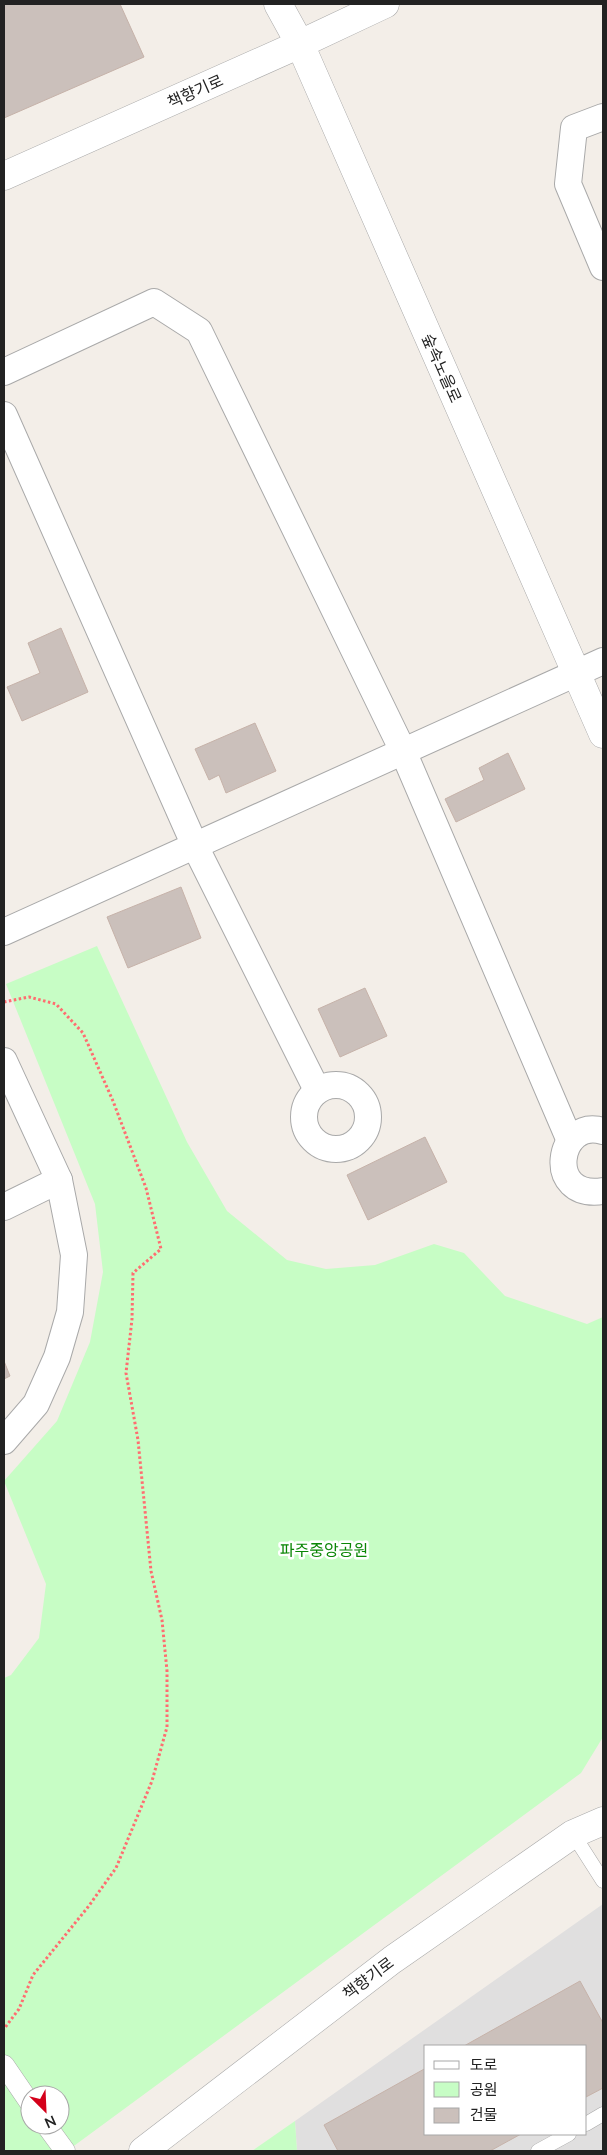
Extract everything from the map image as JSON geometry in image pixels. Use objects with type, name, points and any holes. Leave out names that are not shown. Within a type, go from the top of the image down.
[{"type":"street","name":"숲속노을로","points":[[278,4],[300,44],[603,734]]},
{"type":"street","name":"책향기로","points":[[4,176],[300,44],[384,4]]},
{"type":"street","points":[[603,117],[574,128],[568,184],[603,267]]},
{"type":"street","points":[[4,372],[154,302],[199,331],[403,751],[570,1141]]},
{"type":"street","points":[[4,415],[195,846],[318,1090]]},
{"type":"street","points":[[4,932],[603,661]]},
{"type":"street","points":[[4,1061],[59,1180],[74,1255],[70,1312],[57,1357],[36,1404],[4,1441]]},
{"type":"street","points":[[603,1131],[587,1130],[577,1134],[570,1141],[562,1159],[568,1178],[583,1191],[603,1192]]},
{"type":"street","points":[[4,1207],[59,1180]]},
{"type":"street","name":"책향기로","points":[[143,2151],[392,1960],[574,1834],[603,1821]]},
{"type":"street","points":[[4,2065],[20,2088]]},
{"type":"street","points":[[53,2135],[65,2151]]},
{"type":"lane","points":[[574,1834],[603,1881]]},
{"type":"lane","points":[[587,2123],[603,2114]]},
{"type":"lane","points":[[538,2151],[566,2135]]},
{"type":"path","points":[[4,1002],[30,997],[56,1004],[83,1032],[113,1101],[146,1188],[161,1249],[133,1273],[132,1319],[126,1373],[138,1440],[151,1571],[162,1620],[167,1671],[167,1727],[152,1781],[116,1868],[88,1907],[33,1975],[20,2009],[4,2029]]},
{"type":"shaded area","points":[[603,1904],[603,2151],[297,2151],[295,2121]]},
{"type":"green space","name":"파주중앙공원","points":[[97,946],[187,1142],[227,1211],[287,1260],[326,1269],[375,1265],[434,1244],[464,1253],[505,1296],[587,1324],[603,1317],[603,1737],[581,1773],[67,2151],[4,2151],[4,1678],[11,1675],[39,1638],[46,1584],[4,1481],[57,1421],[90,1342],[103,1272],[95,1204],[6,984]]},
{"type":"green space","points":[[295,2121],[297,2151],[252,2151]]},
{"type":"building","points":[[120,4],[144,57],[4,118],[4,5]]},
{"type":"building","points":[[61,628],[88,692],[22,721],[7,687],[40,673],[28,643]]},
{"type":"building","points":[[255,723],[276,771],[226,793],[219,775],[209,780],[195,749]]},
{"type":"building","points":[[508,753],[525,789],[456,822],[445,799],[484,780],[479,768]]},
{"type":"building","points":[[181,887],[201,938],[128,968],[107,917]]},
{"type":"building","points":[[365,988],[387,1036],[340,1057],[318,1009]]},
{"type":"building","points":[[425,1137],[447,1182],[368,1220],[347,1175]]},
{"type":"building","points":[[4,1361],[10,1376],[4,1379]]},
{"type":"building","points":[[580,1981],[603,2023],[603,2088],[587,2096],[587,2045],[466,2045]]},
{"type":"building","points":[[424,2069],[424,2135],[519,2135],[490,2151],[338,2151],[324,2125]]}]
